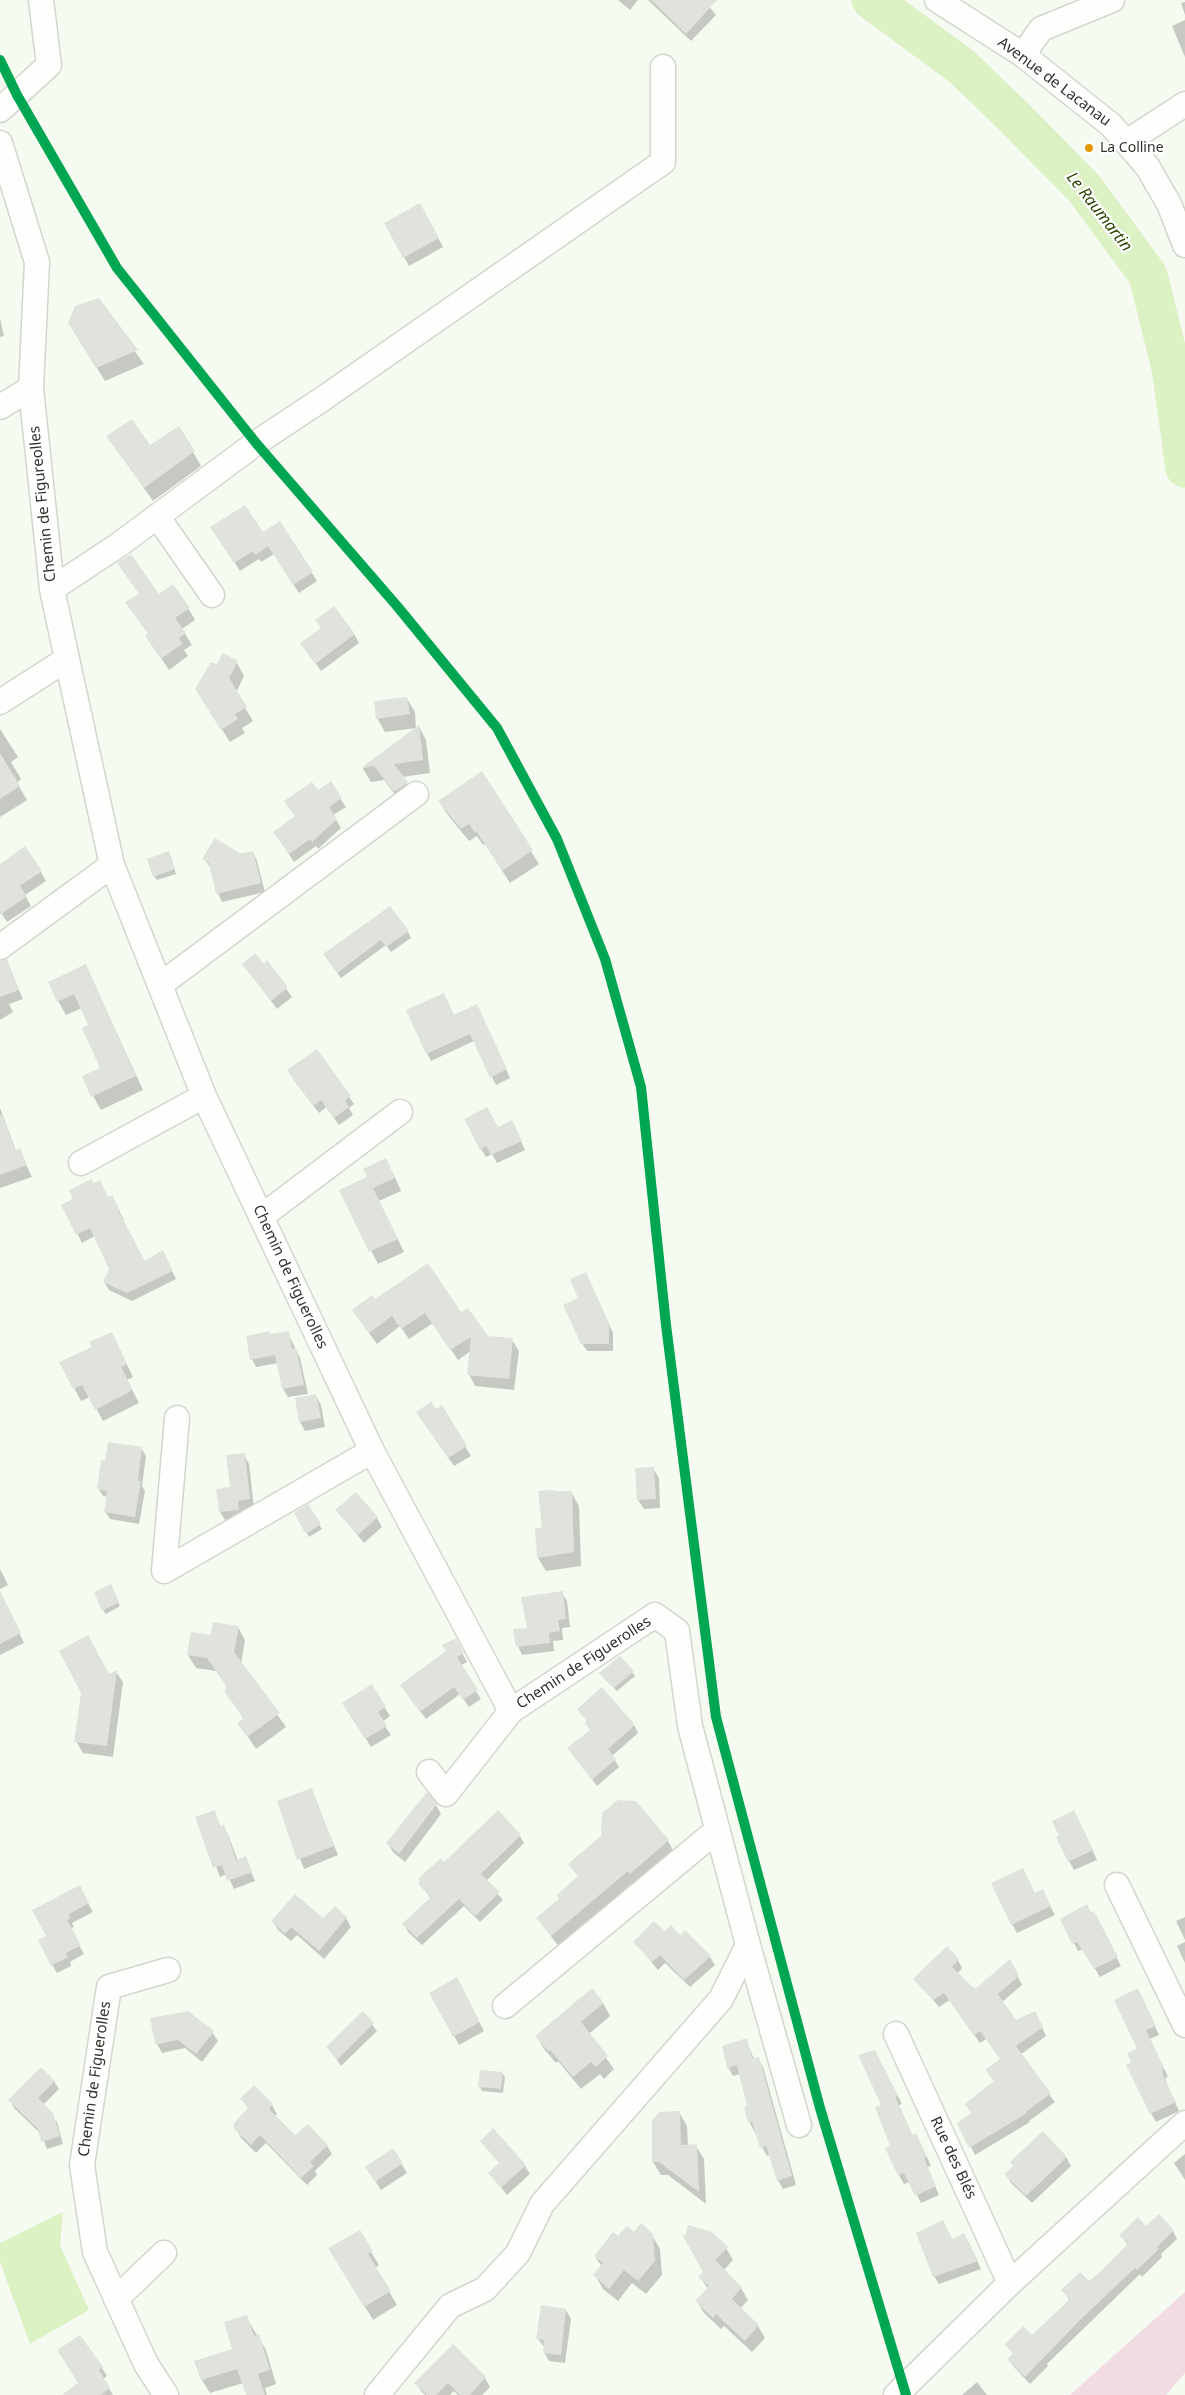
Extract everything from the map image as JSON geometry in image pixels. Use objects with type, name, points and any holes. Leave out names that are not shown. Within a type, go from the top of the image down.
[{"type":"street","points":[[0,110],[49,64],[41,0]]},
{"type":"street","name":"Avenue de Lacanau","points":[[937,0],[1023,55],[1094,110],[1128,141],[1159,186],[1185,245]]},
{"type":"street","points":[[1023,55],[1041,29],[1112,0]]},
{"type":"street","points":[[52,589],[256,443],[663,162],[663,67]]},
{"type":"street","points":[[1128,141],[1185,104]]},
{"type":"street","name":"Chemin de Figureolles","points":[[0,143],[37,262],[31,388],[52,589],[112,866]]},
{"type":"street","points":[[0,408],[31,388]]},
{"type":"street","points":[[157,516],[212,595]]},
{"type":"street","points":[[0,702],[67,659]]},
{"type":"street","points":[[160,985],[416,794]]},
{"type":"street","points":[[0,946],[112,866]]},
{"type":"street","name":"Chemin de Figuerolles","points":[[112,866],[204,1096],[261,1217],[372,1451],[511,1711],[655,1615],[677,1631],[688,1719],[747,1945],[799,2125]]},
{"type":"street","points":[[81,1163],[204,1096]]},
{"type":"street","points":[[261,1217],[400,1112]]},
{"type":"street","points":[[177,1418],[164,1571],[372,1451]]},
{"type":"street","points":[[429,1772],[446,1794],[511,1711]]},
{"type":"street","points":[[505,2006],[716,1831]]},
{"type":"street","points":[[1117,1885],[1185,2025]]},
{"type":"street","points":[[377,2395],[450,2306],[485,2289],[518,2253],[542,2204],[721,1999],[747,1945]]},
{"type":"street","name":"Chemin de Figuerolles","points":[[166,2395],[146,2364],[95,2252],[82,2165],[109,1987],[168,1970]]},
{"type":"street","name":"Rue des Blés","points":[[896,2034],[1010,2283]]},
{"type":"street","points":[[896,2395],[917,2385],[1010,2283],[1185,2123]]},
{"type":"street","points":[[116,2299],[164,2253]]},
{"type":"shaded area","points":[[63,2212],[60,2245],[89,2310],[30,2344],[0,2262],[0,2243]]},
{"type":"shaded area","points":[[1185,2292],[1185,2373],[1166,2395],[1070,2395]]},
{"type":"building","points":[[651,0],[717,0],[686,34]]},
{"type":"building","points":[[420,203],[439,238],[403,258],[384,223]]},
{"type":"building","points":[[99,298],[138,350],[96,368],[68,323],[75,306]]},
{"type":"building","points":[[132,419],[150,445],[179,426],[195,451],[144,488],[106,436]]},
{"type":"building","points":[[245,505],[263,532],[280,521],[313,572],[293,585],[268,546],[255,555],[253,551],[234,563],[210,527]]},
{"type":"building","points":[[131,554],[159,594],[173,584],[190,608],[175,618],[186,633],[179,638],[182,644],[161,659],[145,636],[148,634],[125,602],[139,594],[117,563]]},
{"type":"building","points":[[334,606],[355,634],[315,664],[300,643],[321,628],[315,620]]},
{"type":"building","points":[[223,653],[238,661],[229,678],[247,707],[235,714],[238,719],[221,730],[195,689],[211,662],[217,664]]},
{"type":"building","points":[[407,697],[410,714],[376,719],[374,701]]},
{"type":"building","points":[[419,725],[423,760],[394,764],[408,782],[394,792],[374,766],[361,768]]},
{"type":"building","points":[[0,753],[20,786],[0,799]]},
{"type":"building","points":[[482,771],[533,850],[502,871],[477,832],[475,833],[469,824],[461,829],[438,801]]},
{"type":"building","points":[[331,781],[342,798],[329,807],[337,819],[312,842],[310,839],[289,854],[273,832],[295,816],[284,801],[312,782],[318,790]]},
{"type":"building","points":[[215,838],[241,854],[253,851],[261,883],[216,894],[209,863],[202,859]]},
{"type":"building","points":[[25,846],[42,871],[20,886],[27,896],[0,915],[0,864]]},
{"type":"building","points":[[169,851],[175,869],[153,877],[147,859]]},
{"type":"building","points":[[390,906],[409,931],[386,947],[381,940],[337,973],[323,954]]},
{"type":"building","points":[[255,953],[264,964],[267,960],[288,987],[271,1001],[242,964]]},
{"type":"building","points":[[7,959],[19,990],[0,997],[0,961]]},
{"type":"building","points":[[86,964],[136,1076],[91,1097],[82,1076],[100,1068],[82,1028],[88,1025],[74,994],[57,1002],[48,982]]},
{"type":"building","points":[[444,993],[454,1015],[477,1004],[507,1069],[490,1078],[470,1034],[426,1054],[406,1010]]},
{"type":"building","points":[[317,1049],[351,1096],[345,1100],[349,1107],[334,1118],[321,1100],[313,1106],[287,1070]]},
{"type":"building","points":[[487,1107],[498,1127],[512,1120],[522,1141],[491,1155],[486,1146],[480,1150],[464,1119]]},
{"type":"building","points":[[0,1115],[2,1115],[15,1150],[20,1148],[27,1165],[0,1175]]},
{"type":"building","points":[[386,1158],[395,1178],[373,1188],[398,1239],[369,1252],[339,1190],[367,1177],[363,1169]]},
{"type":"building","points":[[92,1179],[93,1183],[100,1180],[108,1197],[112,1195],[145,1261],[163,1250],[173,1271],[127,1293],[103,1282],[109,1269],[90,1228],[76,1235],[61,1205],[73,1199],[69,1190]]},
{"type":"building","points":[[428,1263],[461,1312],[468,1308],[488,1336],[513,1338],[509,1379],[467,1375],[471,1337],[450,1350],[425,1313],[401,1329],[392,1316],[369,1333],[352,1310],[372,1295],[375,1299]]},
{"type":"building","points":[[586,1272],[609,1324],[609,1344],[581,1344],[563,1305],[578,1298],[570,1279]]},
{"type":"building","points":[[270,1331],[270,1334],[289,1331],[292,1349],[296,1348],[304,1385],[282,1389],[275,1355],[250,1360],[246,1336]]},
{"type":"building","points":[[112,1332],[127,1364],[121,1367],[133,1390],[95,1410],[82,1385],[73,1389],[59,1362],[92,1347],[89,1342]]},
{"type":"building","points":[[316,1394],[321,1418],[299,1422],[295,1398]]},
{"type":"building","points":[[431,1402],[436,1409],[442,1405],[467,1446],[448,1458],[416,1412]]},
{"type":"building","points":[[108,1442],[142,1447],[138,1481],[141,1481],[135,1517],[104,1512],[107,1491],[97,1489],[101,1460],[105,1461]]},
{"type":"building","points":[[245,1453],[250,1499],[238,1501],[239,1510],[219,1512],[216,1489],[230,1487],[226,1455]]},
{"type":"building","points":[[654,1467],[656,1499],[637,1500],[635,1468]]},
{"type":"building","points":[[538,1491],[572,1491],[574,1552],[537,1558],[535,1528],[542,1528]]},
{"type":"building","points":[[356,1492],[378,1517],[358,1535],[335,1510]]},
{"type":"building","points":[[308,1504],[321,1524],[306,1534],[294,1513]]},
{"type":"building","points":[[111,1584],[119,1602],[102,1611],[94,1592]]},
{"type":"building","points":[[0,1591],[21,1633],[0,1644]]},
{"type":"building","points":[[563,1591],[566,1619],[558,1620],[560,1631],[549,1633],[550,1643],[516,1647],[513,1629],[527,1628],[521,1597]]},
{"type":"building","points":[[213,1622],[239,1626],[234,1652],[280,1713],[247,1737],[237,1723],[244,1718],[225,1693],[226,1684],[207,1658],[187,1655],[191,1632],[211,1635]]},
{"type":"building","points":[[88,1635],[109,1674],[117,1670],[107,1746],[74,1742],[81,1693],[59,1651]]},
{"type":"building","points":[[456,1638],[464,1653],[457,1657],[478,1690],[463,1700],[454,1687],[420,1712],[400,1685],[446,1651],[442,1645]]},
{"type":"building","points":[[620,1656],[634,1671],[614,1688],[599,1673]]},
{"type":"building","points":[[372,1684],[386,1707],[378,1712],[387,1726],[365,1739],[342,1703]]},
{"type":"building","points":[[602,1687],[635,1725],[608,1749],[616,1759],[592,1780],[567,1748],[590,1730],[585,1723],[587,1721],[577,1709]]},
{"type":"building","points":[[312,1788],[334,1846],[297,1860],[277,1801]]},
{"type":"building","points":[[427,1792],[437,1804],[399,1854],[386,1843]]},
{"type":"building","points":[[618,1800],[636,1801],[669,1840],[630,1874],[628,1871],[551,1936],[536,1918],[559,1899],[557,1895],[578,1876],[568,1864],[601,1836],[602,1813]]},
{"type":"building","points":[[215,1810],[220,1826],[224,1824],[236,1860],[246,1856],[252,1872],[227,1881],[222,1865],[213,1868],[195,1817]]},
{"type":"building","points":[[498,1810],[521,1835],[481,1874],[500,1892],[475,1916],[459,1899],[417,1938],[402,1924],[431,1897],[419,1885],[419,1878],[441,1858],[444,1862]]},
{"type":"building","points":[[1074,1810],[1093,1850],[1068,1862],[1056,1837],[1059,1836],[1052,1821]]},
{"type":"building","points":[[1023,1868],[1035,1893],[1043,1889],[1051,1906],[1011,1925],[991,1883]]},
{"type":"building","points":[[80,1885],[89,1903],[69,1914],[70,1919],[67,1920],[81,1945],[66,1953],[68,1957],[51,1966],[38,1940],[46,1936],[32,1910]]},
{"type":"building","points":[[295,1894],[323,1918],[335,1906],[347,1917],[319,1951],[291,1927],[285,1934],[271,1921]]},
{"type":"building","points":[[1087,1904],[1091,1912],[1094,1911],[1118,1957],[1094,1969],[1077,1942],[1072,1944],[1060,1919]]},
{"type":"building","points":[[654,1921],[665,1931],[671,1925],[680,1935],[685,1930],[711,1956],[684,1980],[660,1955],[652,1962],[633,1942]]},
{"type":"building","points":[[947,1946],[959,1959],[952,1967],[975,1989],[1010,1959],[1019,1976],[998,1994],[1016,2020],[1035,2011],[1043,2027],[1016,2046],[1051,2093],[1027,2113],[969,2148],[957,2123],[971,2113],[965,2104],[994,2081],[985,2070],[1000,2059],[980,2031],[974,2036],[944,1993],[933,2000],[913,1979]]},
{"type":"building","points":[[457,1977],[480,2022],[453,2037],[429,1993]]},
{"type":"building","points":[[592,1988],[604,2003],[581,2022],[608,2056],[596,2067],[591,2062],[573,2077],[535,2036]]},
{"type":"building","points":[[1138,1988],[1156,2026],[1146,2030],[1164,2068],[1162,2069],[1164,2078],[1176,2102],[1150,2114],[1126,2065],[1131,2062],[1127,2053],[1137,2049],[1114,2000]]},
{"type":"building","points":[[188,2011],[214,2031],[196,2054],[178,2040],[155,2044],[150,2018]]},
{"type":"building","points":[[363,2011],[374,2023],[337,2060],[326,2047]]},
{"type":"building","points":[[747,2038],[752,2058],[759,2057],[792,2176],[777,2181],[766,2146],[760,2148],[752,2122],[748,2123],[744,2107],[747,2106],[737,2065],[727,2068],[722,2046]]},
{"type":"building","points":[[875,2050],[898,2096],[895,2097],[912,2135],[916,2133],[927,2157],[924,2158],[936,2186],[915,2196],[904,2173],[898,2176],[885,2148],[890,2146],[875,2107],[881,2105],[858,2055]]},
{"type":"building","points":[[41,2067],[55,2081],[38,2098],[53,2113],[60,2136],[41,2142],[38,2129],[8,2100]]},
{"type":"building","points":[[480,2070],[503,2072],[501,2089],[478,2087]]},
{"type":"building","points":[[254,2085],[273,2104],[269,2109],[295,2135],[308,2124],[328,2145],[310,2162],[314,2166],[301,2178],[260,2135],[251,2145],[234,2129],[234,2123],[249,2107],[240,2099]]},
{"type":"building","points":[[680,2111],[681,2145],[697,2144],[699,2192],[659,2162],[652,2162],[652,2120],[659,2112]]},
{"type":"building","points":[[493,2128],[526,2165],[501,2188],[488,2173],[499,2163],[480,2141]]},
{"type":"building","points":[[1043,2131],[1067,2157],[1026,2196],[1004,2174],[1013,2166],[1010,2162]]},
{"type":"building","points":[[393,2148],[403,2163],[375,2182],[365,2167]]},
{"type":"building","points":[[1159,2214],[1174,2230],[1157,2247],[1159,2249],[1137,2270],[1135,2268],[1079,2321],[1025,2377],[1007,2359],[1013,2354],[1005,2344],[1023,2326],[1032,2335],[1070,2299],[1061,2290],[1080,2272],[1089,2281],[1102,2270],[1128,2244],[1119,2235],[1138,2217],[1146,2226]]},
{"type":"building","points":[[943,2220],[952,2239],[964,2233],[978,2261],[933,2277],[916,2233]]},
{"type":"building","points":[[641,2223],[653,2234],[655,2261],[638,2281],[624,2270],[609,2289],[593,2275],[603,2263],[594,2256],[613,2232],[618,2236],[627,2226],[634,2232]]},
{"type":"building","points":[[688,2225],[712,2232],[728,2247],[715,2260],[742,2287],[732,2299],[759,2325],[745,2341],[716,2314],[713,2318],[695,2301],[709,2286],[698,2277],[703,2272],[683,2236],[686,2234]]},
{"type":"building","points":[[360,2230],[373,2251],[368,2254],[391,2291],[364,2307],[328,2248]]},
{"type":"building","points":[[541,2305],[566,2309],[561,2355],[543,2353],[544,2340],[536,2339]]},
{"type":"building","points":[[247,2315],[254,2336],[259,2334],[270,2370],[258,2374],[265,2395],[246,2395],[237,2369],[201,2380],[194,2361],[232,2349],[224,2322]]},
{"type":"building","points":[[80,2335],[103,2367],[99,2370],[110,2388],[101,2395],[62,2395],[78,2383],[57,2350]]},
{"type":"building","points":[[453,2344],[486,2377],[470,2395],[460,2395],[448,2383],[436,2395],[427,2395],[414,2383]]},
{"type":"waterway","name":"Le Raumartin","points":[[871,0],[961,66],[1012,115],[1084,188],[1148,275],[1171,368],[1185,468]]},
{"type":"transit line","points":[[0,60],[17,95],[117,268],[256,443],[397,606],[497,728],[557,839],[605,959],[641,1087],[666,1325],[716,1717],[820,2108],[906,2395]]},
{"type":"place","name":"La Colline","points":[[1089,148]]}]
